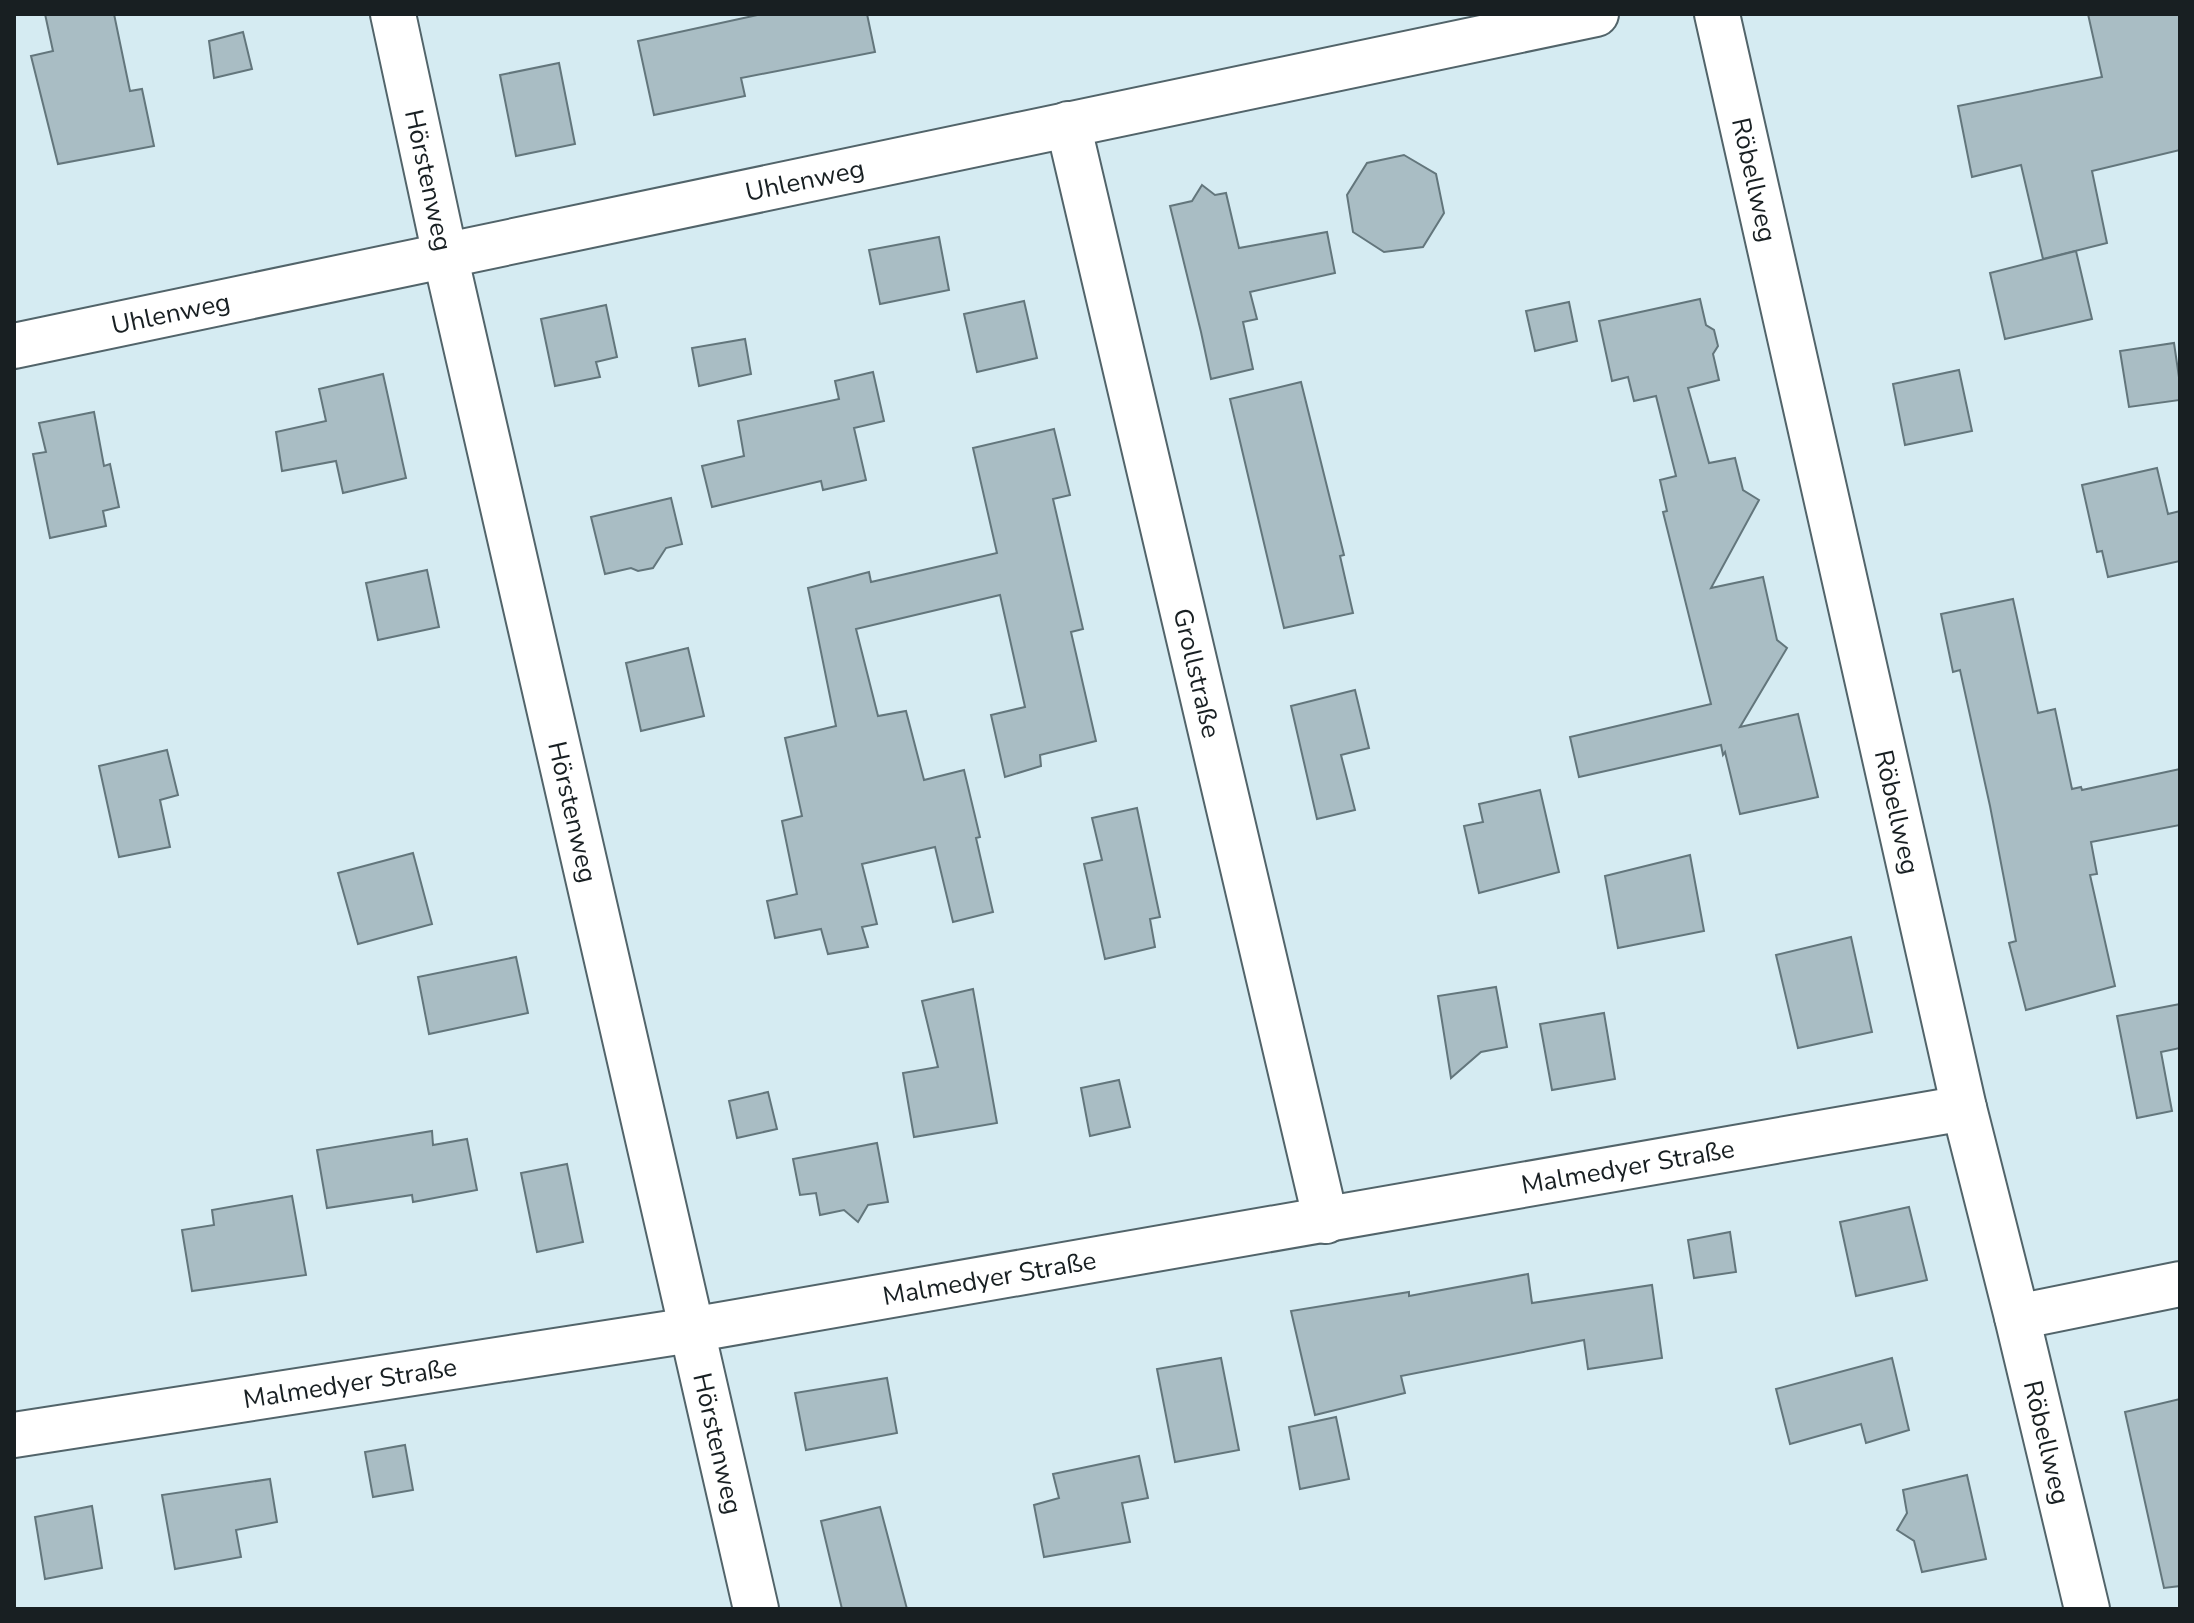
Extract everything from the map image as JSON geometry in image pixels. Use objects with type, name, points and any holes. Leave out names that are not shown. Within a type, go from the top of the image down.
[{"type":"street","name":"Hörstenweg","points":[[393,14],[445,255],[756,1609]]},
{"type":"street","name":"Uhlenweg","points":[[14,346],[1596,14]]},
{"type":"street","name":"Röbellweg","points":[[1717,14],[1964,1108],[2087,1609]]},
{"type":"street","name":"Grollstraße","points":[[1068,124],[1326,1221]]},
{"type":"street","name":"Malmedyer Straße","points":[[14,1435],[691,1330],[1964,1108]]},
{"type":"street","points":[[2017,1317],[2180,1284]]},
{"type":"building","points":[[45,14],[114,14],[130,91],[142,89],[154,146],[58,164],[31,56],[53,51]]},
{"type":"building","points":[[762,14],[867,14],[875,52],[741,78],[745,96],[654,115],[638,41]]},
{"type":"building","points":[[2088,14],[2180,14],[2180,150],[2092,171],[2107,243],[2043,259],[2021,165],[1972,177],[1958,106],[2102,77]]},
{"type":"building","points":[[243,32],[252,69],[214,78],[209,41]]},
{"type":"building","points":[[559,63],[575,144],[516,156],[500,75]]},
{"type":"building","points":[[1404,155],[1436,174],[1444,213],[1423,247],[1384,252],[1353,232],[1347,195],[1367,163]]},
{"type":"building","points":[[1202,185],[1215,195],[1226,193],[1239,248],[1327,232],[1335,273],[1250,292],[1257,319],[1243,322],[1253,369],[1211,379],[1170,206],[1192,201]]},
{"type":"building","points":[[939,237],[949,290],[880,304],[869,250]]},
{"type":"building","points":[[2076,251],[2092,319],[2005,339],[1990,273]]},
{"type":"building","points":[[1700,299],[1706,325],[1714,330],[1718,346],[1713,354],[1719,380],[1688,388],[1709,463],[1735,458],[1743,490],[1759,500],[1711,588],[1763,577],[1777,640],[1787,648],[1740,727],[1798,714],[1818,797],[1740,814],[1721,745],[1579,777],[1570,737],[1711,704],[1663,512],[1667,511],[1660,480],[1676,476],[1656,396],[1634,401],[1628,377],[1612,381],[1599,321]]},
{"type":"building","points":[[1024,301],[1037,358],[977,372],[964,314]]},
{"type":"building","points":[[1569,302],[1577,341],[1535,351],[1526,311]]},
{"type":"building","points":[[606,305],[617,357],[596,362],[600,377],[555,386],[541,319]]},
{"type":"building","points":[[745,339],[751,374],[699,386],[692,348]]},
{"type":"building","points":[[2174,343],[2180,400],[2129,407],[2120,351]]},
{"type":"building","points":[[1959,370],[1972,431],[1905,445],[1893,384]]},
{"type":"building","points":[[873,372],[884,421],[854,428],[866,480],[823,490],[821,481],[712,507],[702,466],[744,456],[738,421],[839,399],[835,381]]},
{"type":"building","points":[[383,374],[406,478],[343,493],[336,461],[282,471],[276,432],[326,421],[319,389]]},
{"type":"building","points":[[1301,382],[1344,555],[1340,556],[1353,613],[1284,628],[1230,399]]},
{"type":"building","points":[[94,412],[104,466],[110,464],[119,507],[103,511],[106,526],[50,538],[33,454],[46,452],[39,423]]},
{"type":"building","points":[[1054,429],[1070,495],[1053,499],[1083,629],[1071,632],[1096,741],[1040,755],[1041,766],[1005,777],[991,715],[1025,707],[1000,595],[856,629],[878,716],[906,711],[924,780],[964,770],[993,912],[953,922],[935,847],[862,864],[877,924],[862,927],[868,947],[828,954],[821,929],[775,938],[767,901],[797,894],[782,821],[802,816],[785,738],[836,726],[808,588],[869,572],[871,582],[997,553],[973,448]]},
{"type":"building","points":[[2157,468],[2168,514],[2180,511],[2180,561],[2108,577],[2102,551],[2097,552],[2082,485]]},
{"type":"building","points":[[671,498],[682,544],[666,548],[653,568],[638,571],[631,568],[605,574],[591,517]]},
{"type":"building","points":[[427,570],[439,627],[378,640],[366,583]]},
{"type":"building","points":[[2013,599],[2038,713],[2055,709],[2072,789],[2081,787],[2082,790],[2180,769],[2180,825],[2091,842],[2097,874],[2090,875],[2115,986],[2026,1010],[2009,943],[2016,941],[1990,806],[1960,670],[1953,672],[1941,614]]},
{"type":"building","points":[[688,648],[704,716],[641,731],[626,663]]},
{"type":"building","points":[[1355,690],[1369,748],[1341,755],[1355,810],[1317,819],[1291,706]]},
{"type":"building","points":[[167,750],[178,795],[160,800],[170,847],[119,857],[99,766]]},
{"type":"building","points":[[1540,790],[1559,872],[1479,893],[1464,826],[1483,822],[1479,804]]},
{"type":"building","points":[[1137,808],[1160,917],[1150,919],[1155,947],[1105,959],[1084,864],[1102,860],[1092,818]]},
{"type":"building","points":[[413,853],[432,924],[358,944],[338,873]]},
{"type":"building","points":[[1690,855],[1704,931],[1618,948],[1605,876]]},
{"type":"building","points":[[1851,937],[1872,1032],[1798,1048],[1776,955]]},
{"type":"building","points":[[516,957],[528,1013],[429,1034],[418,977]]},
{"type":"building","points":[[1496,987],[1507,1047],[1481,1052],[1451,1078],[1438,996]]},
{"type":"building","points":[[973,989],[997,1123],[914,1137],[903,1073],[938,1067],[922,1001]]},
{"type":"building","points":[[2180,1004],[2180,1048],[2161,1052],[2172,1111],[2137,1118],[2117,1016]]},
{"type":"building","points":[[1604,1013],[1615,1079],[1552,1090],[1540,1024]]},
{"type":"building","points":[[1119,1080],[1130,1127],[1090,1136],[1081,1088]]},
{"type":"building","points":[[768,1092],[777,1129],[737,1138],[729,1101]]},
{"type":"building","points":[[432,1131],[433,1145],[467,1139],[477,1190],[413,1202],[412,1195],[327,1208],[317,1150]]},
{"type":"building","points":[[877,1143],[888,1202],[868,1205],[858,1222],[844,1210],[820,1215],[816,1193],[800,1195],[793,1159]]},
{"type":"building","points":[[567,1164],[583,1242],[537,1252],[521,1173]]},
{"type":"building","points":[[292,1196],[306,1275],[192,1291],[182,1230],[214,1225],[212,1210]]},
{"type":"building","points":[[1909,1207],[1927,1280],[1856,1296],[1840,1222]]},
{"type":"building","points":[[1730,1232],[1736,1272],[1694,1278],[1688,1240]]},
{"type":"building","points":[[1528,1274],[1532,1303],[1652,1285],[1662,1358],[1588,1369],[1584,1340],[1401,1376],[1405,1393],[1315,1415],[1291,1311],[1409,1292],[1409,1296]]},
{"type":"building","points":[[1221,1358],[1239,1450],[1175,1462],[1157,1369]]},
{"type":"building","points":[[1892,1358],[1909,1430],[1866,1443],[1861,1424],[1790,1444],[1776,1389]]},
{"type":"building","points":[[887,1378],[897,1433],[806,1450],[795,1393]]},
{"type":"building","points":[[2180,1399],[2180,1586],[2164,1588],[2125,1412]]},
{"type":"building","points":[[1336,1417],[1349,1479],[1300,1489],[1289,1427]]},
{"type":"building","points":[[405,1445],[413,1490],[373,1497],[365,1452]]},
{"type":"building","points":[[1139,1456],[1148,1498],[1122,1503],[1130,1542],[1044,1557],[1034,1505],[1059,1498],[1053,1474]]},
{"type":"building","points":[[1967,1475],[1986,1559],[1922,1572],[1914,1541],[1897,1530],[1907,1513],[1903,1490]]},
{"type":"building","points":[[270,1479],[277,1522],[236,1530],[241,1557],[175,1569],[162,1495]]},
{"type":"building","points":[[92,1506],[102,1568],[45,1579],[35,1517]]},
{"type":"building","points":[[880,1507],[907,1609],[842,1609],[821,1521]]}]
